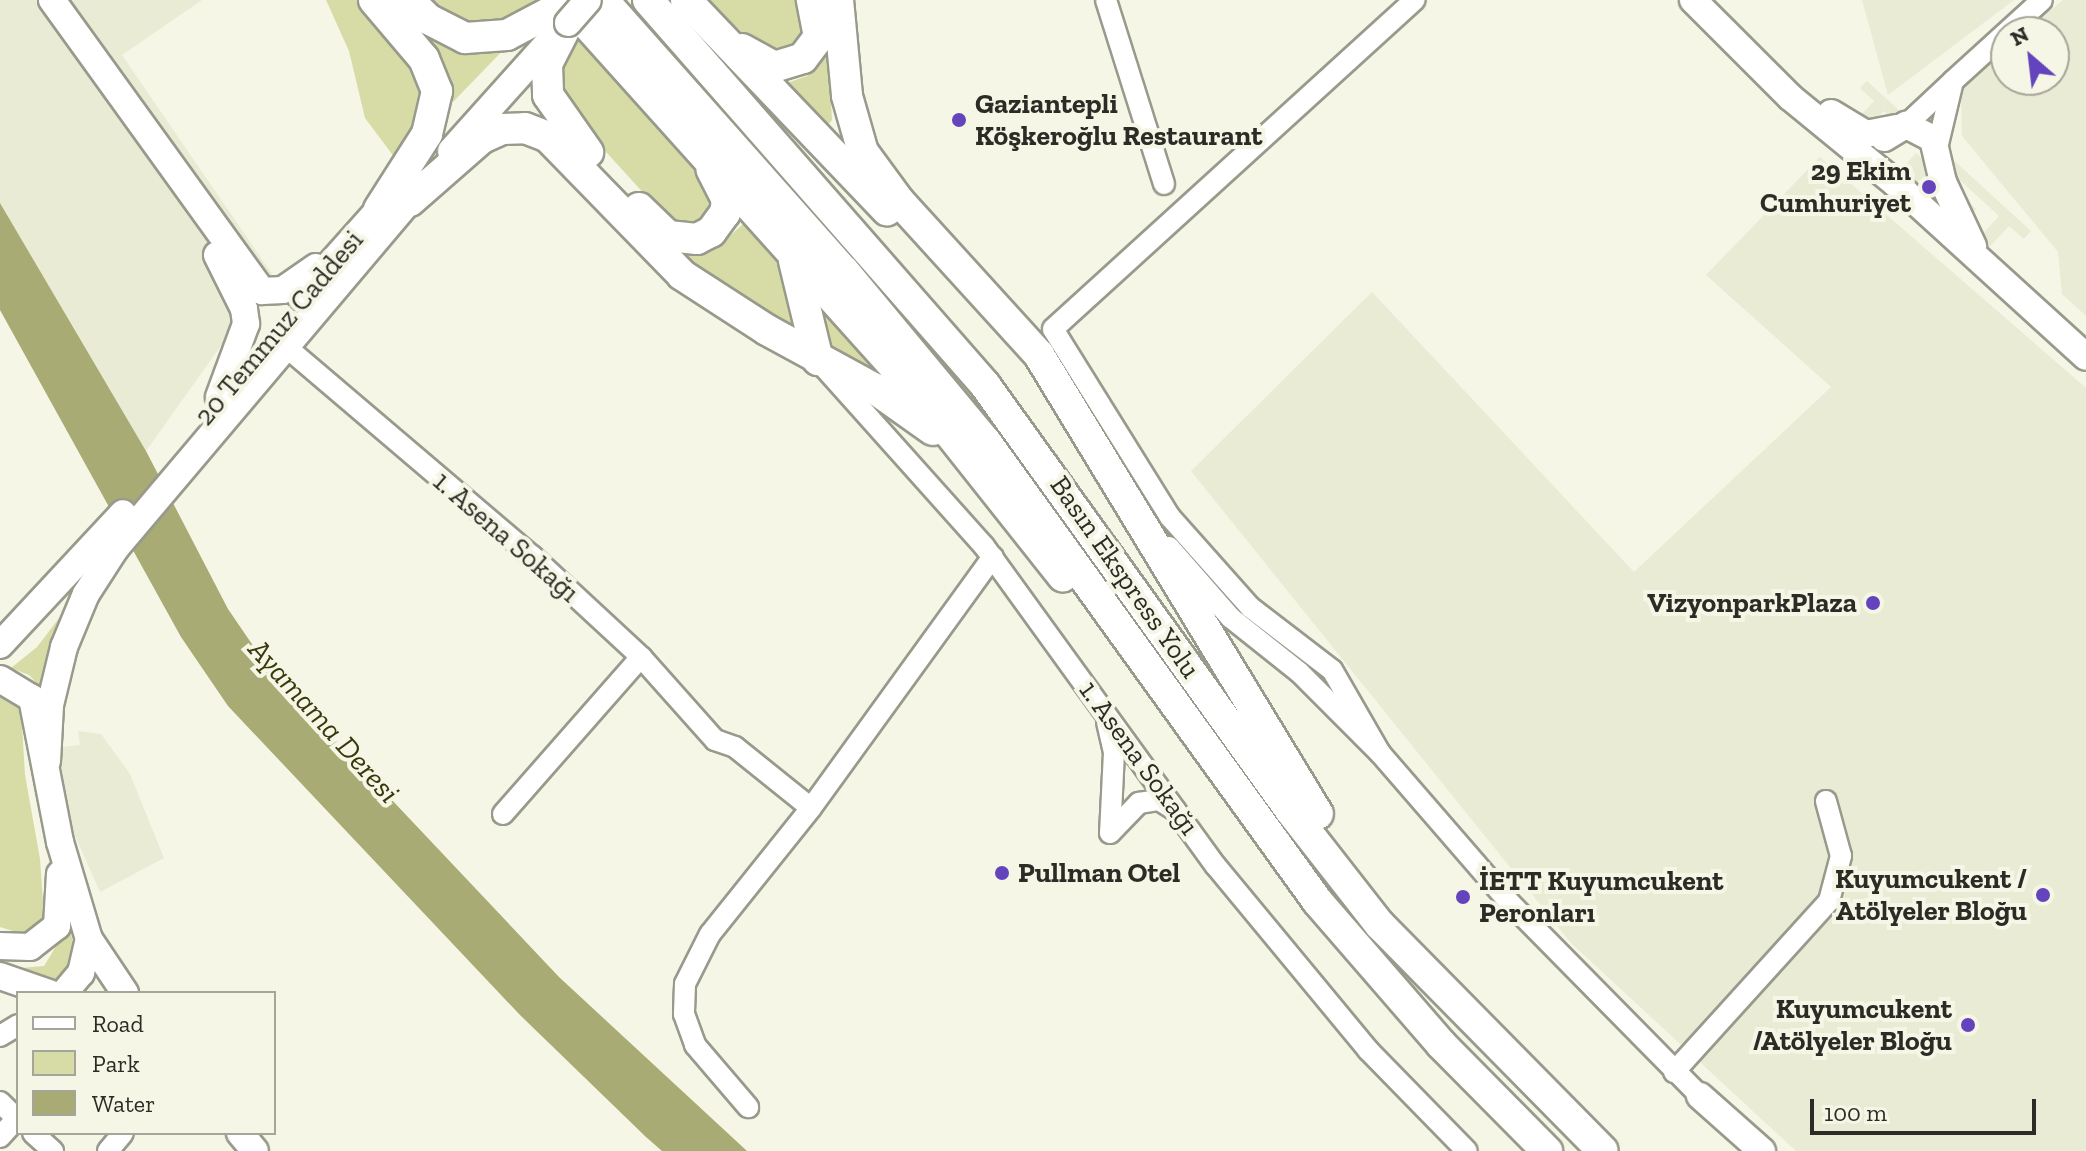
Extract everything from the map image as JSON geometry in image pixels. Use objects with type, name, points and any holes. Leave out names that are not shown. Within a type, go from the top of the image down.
[{"type":"highway","points":[[374,0],[424,59],[437,91],[427,134],[379,209]]},
{"type":"highway","points":[[409,0],[428,19],[465,38],[507,35],[563,8]]},
{"type":"highway","name":"Basın Ekspress Yolu","points":[[603,0],[844,271],[986,442],[1289,865],[1392,990],[1547,1151]]},
{"type":"highway","name":"Basın Ekspress Yolu","points":[[648,0],[985,385],[1298,821],[1380,925],[1603,1151]]},
{"type":"highway","points":[[689,4],[759,63],[774,67],[791,66],[814,48],[819,37],[812,0]]},
{"type":"highway","points":[[838,0],[847,96],[863,152],[899,201],[979,284],[1039,355],[1277,754],[1420,964]]},
{"type":"highway","points":[[689,4],[844,170],[979,284]]},
{"type":"highway","points":[[563,8],[547,64],[554,109],[654,224],[681,240],[711,232],[725,213],[723,188],[695,145]]},
{"type":"highway","points":[[563,8],[695,145],[915,390],[1289,865]]},
{"type":"highway","points":[[410,201],[482,138],[502,129],[538,132],[563,148],[634,230],[682,275],[818,360],[916,416],[996,494]]},
{"type":"highway","points":[[790,251],[818,360]]},
{"type":"main road","points":[[52,0],[262,291],[283,290],[343,247]]},
{"type":"main road","points":[[0,661],[50,615],[200,435],[284,345],[410,201],[563,8],[588,0]]},
{"type":"main road","points":[[1693,0],[1790,97],[1889,178],[2086,357]]},
{"type":"main road","points":[[1719,0],[1842,123],[1866,134],[1901,127],[1926,131],[1937,153],[1958,219],[1982,263]]},
{"type":"main road","name":"20 Temmuz Caddesi","points":[[200,435],[219,397],[343,247],[563,8]]},
{"type":"main road","points":[[1889,178],[1879,150],[1901,127]]},
{"type":"main road","points":[[1889,178],[1922,180],[1937,153]]},
{"type":"main road","points":[[174,169],[244,309],[241,339],[219,397]]},
{"type":"main road","points":[[6,637],[81,555],[110,542]]},
{"type":"main road","points":[[47,761],[50,705],[64,647],[110,542]]},
{"type":"main road","points":[[0,679],[32,698],[47,761],[60,842],[89,939],[124,991]]},
{"type":"main road","points":[[0,946],[30,947],[57,926],[60,842]]},
{"type":"main road","points":[[66,991],[81,973],[89,939]]},
{"type":"main road","points":[[0,976],[43,991]]},
{"type":"main road","points":[[1700,1096],[1725,1138],[1739,1151]]},
{"type":"main road","points":[[1700,1096],[1762,1151]]},
{"type":"street","points":[[1106,0],[1164,184]]},
{"type":"street","points":[[1380,753],[1332,670],[1250,607],[1170,517],[1053,329],[1415,0]]},
{"type":"street","points":[[1901,127],[2042,0]]},
{"type":"street","points":[[1937,153],[1953,81]]},
{"type":"street","name":"1. Asena Sokağı","points":[[284,345],[532,556],[641,657],[715,740],[735,747],[811,808]]},
{"type":"street","name":"1. Asena Sokağı","points":[[818,360],[993,557],[1181,816],[1368,1050],[1467,1151]]},
{"type":"street","points":[[1118,486],[1231,618],[1299,672],[1380,753],[1509,902],[1700,1096]]},
{"type":"street","points":[[748,1107],[695,1045],[684,1014],[685,984],[710,934],[811,808],[993,557]]},
{"type":"street","points":[[503,814],[641,657]]},
{"type":"street","points":[[1102,707],[1114,752],[1110,833],[1129,809],[1150,800],[1168,804],[1181,816]]},
{"type":"street","points":[[1674,1072],[1829,901],[1841,856],[1826,801]]},
{"type":"street","points":[[0,1102],[16,1116]]},
{"type":"street","points":[[0,1137],[16,1120]]},
{"type":"street","points":[[35,1135],[53,1151]]},
{"type":"street","points":[[108,1151],[121,1135]]},
{"type":"shaded area","points":[[0,0],[202,0],[122,55],[272,274],[146,451],[0,203]]},
{"type":"shaded area","points":[[1862,0],[2014,0],[1990,16],[1888,95]]},
{"type":"shaded area","points":[[2063,0],[2086,0],[2086,316],[2062,294],[2058,252],[1962,136],[1961,83],[1990,59],[1990,96],[2070,96],[2070,16],[2044,16]]},
{"type":"shaded area","points":[[1867,81],[2031,231],[2024,239],[2009,226],[1977,260],[1992,274],[1985,282],[1820,131],[1828,123],[1842,135],[1874,101],[1860,88]],"holes":[[[1884,111],[1940,162],[1934,170],[1916,153],[1899,172],[1917,188],[1909,197],[1852,145],[1868,127],[1874,132],[1884,121],[1879,116]],[[1951,172],[1999,216],[1967,251],[1920,208],[1928,199],[1959,228],[1976,209],[1944,180]]]},
{"type":"shaded area","points":[[1820,157],[2086,388],[2086,1151],[1796,1151],[1571,943],[1191,471],[1372,292],[1634,572],[1831,387],[1706,275]]},
{"type":"shaded area","points":[[78,731],[101,734],[130,774],[164,858],[100,892],[69,822],[61,764],[61,747],[80,745]]},
{"type":"green space","points":[[326,0],[369,0],[426,82],[419,124],[395,158],[365,118],[349,51]]},
{"type":"green space","points":[[428,0],[544,0],[519,21],[459,24]]},
{"type":"green space","points":[[708,0],[798,0],[807,29],[797,50],[767,56]]},
{"type":"green space","points":[[400,13],[513,40],[453,102],[439,65]]},
{"type":"green space","points":[[579,31],[714,194],[702,226],[679,226],[658,209],[567,109],[556,60]]},
{"type":"green space","points":[[828,55],[832,120],[828,125],[787,83],[807,76]]},
{"type":"green space","points":[[744,223],[794,279],[807,338],[688,261],[687,256],[720,245]]},
{"type":"green space","points":[[817,307],[890,381],[827,349]]},
{"type":"green space","points":[[66,609],[44,691],[29,675],[11,668],[37,647]]},
{"type":"green space","points":[[0,694],[21,709],[25,775],[40,859],[44,916],[23,934],[0,927]]},
{"type":"green space","points":[[69,925],[78,965],[60,983],[22,973],[21,968],[44,966]]},
{"type":"water","points":[[0,203],[146,451],[228,609],[271,672],[559,977],[747,1151],[662,1151],[520,1015],[228,706],[181,637],[0,310]]},
{"type":"place","name":"Gaziantepli Köşkeroğlu Restaurant","points":[[959,120]]},
{"type":"place","name":"29 Ekim Cumhuriyet","points":[[1929,187]]},
{"type":"place","name":"VizyonparkPlaza","points":[[1873,603]]},
{"type":"place","name":"Pullman Otel","points":[[1002,873]]},
{"type":"place","name":"Kuyumcukent / Atölyeler Bloğu","points":[[2043,895]]},
{"type":"place","name":"İETT Kuyumcukent Peronları","points":[[1463,897]]},
{"type":"place","name":"Kuyumcukent /Atölyeler Bloğu","points":[[1968,1025]]},
{"type":"water label","name":"Ayamama Deresi","points":[[324,721]]}]
